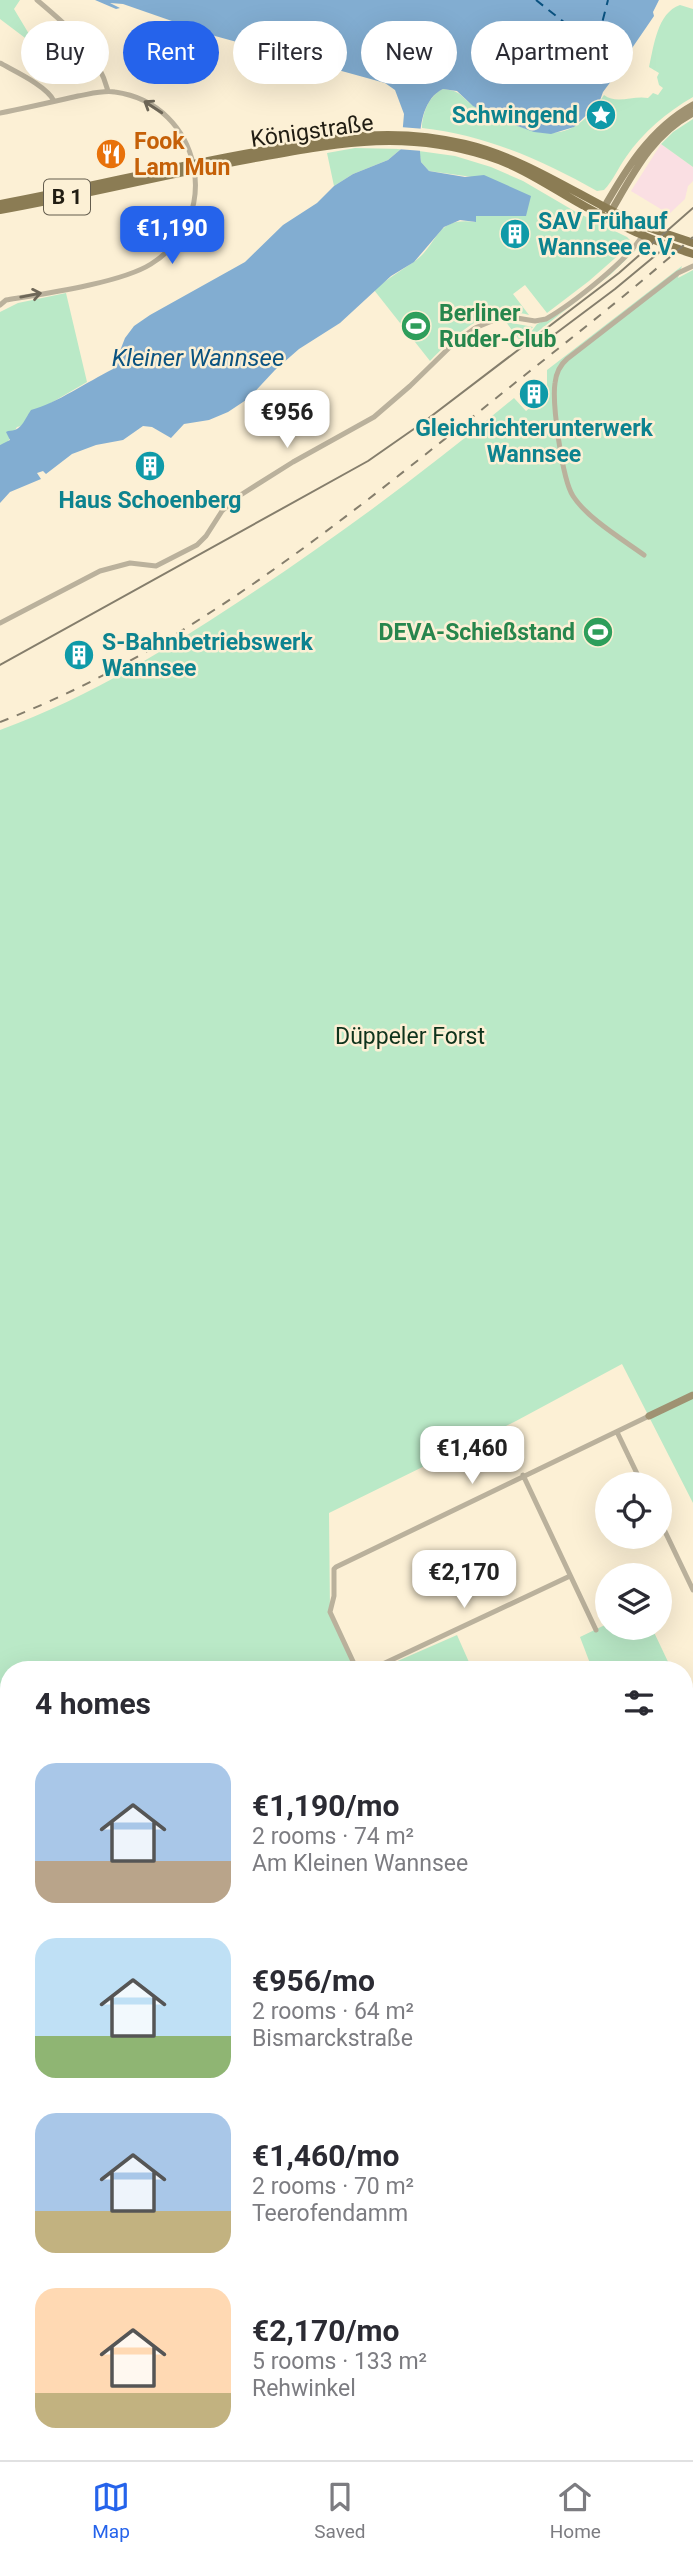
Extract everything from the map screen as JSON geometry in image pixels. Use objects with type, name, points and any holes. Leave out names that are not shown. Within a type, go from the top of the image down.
[{"type":"main road","points":[[606,212],[649,138],[670,119],[693,105]]},
{"type":"main road","points":[[619,191],[654,142],[665,131],[693,113]]},
{"type":"main road","name":"Königstraße","points":[[0,204],[195,166],[390,137],[431,141],[506,163],[606,212],[693,243]]},
{"type":"main road","name":"Königstraße","points":[[0,211],[195,166]]},
{"type":"main road","name":"Königstraße","points":[[606,212],[642,237],[693,254]]},
{"type":"main road","points":[[649,1416],[693,1395]]},
{"type":"street","points":[[37,0],[79,36],[93,57],[108,91]]},
{"type":"street","points":[[0,63],[41,88],[52,96],[54,101]]},
{"type":"street","points":[[0,113],[108,91],[139,99],[166,116],[184,137],[195,166],[196,191],[188,222],[175,244],[154,262],[126,275],[3,300],[0,305]]},
{"type":"street","points":[[0,623],[100,571],[130,563],[154,567],[197,545],[222,511],[239,496],[374,417],[467,333],[504,316],[535,321],[546,319],[597,281],[637,246],[647,227]]},
{"type":"street","points":[[644,555],[583,509],[572,494],[564,473],[555,381],[567,359],[678,273],[693,266]]},
{"type":"street","points":[[353,1661],[330,1612],[334,1597],[334,1569],[649,1416]]},
{"type":"street","points":[[617,1432],[636,1472]]},
{"type":"street","points":[[523,1475],[595,1628]]},
{"type":"street","points":[[672,1546],[693,1590]]},
{"type":"street","points":[[389,1661],[570,1576]]},
{"type":"shaded area","points":[[661,144],[693,167],[693,181],[688,186],[685,199],[669,214],[631,191]]},
{"type":"green space","points":[[0,0],[20,0],[14,9],[21,21],[21,35],[0,19]]},
{"type":"green space","points":[[680,5],[693,9],[693,97],[648,131],[623,161],[604,190],[597,191],[512,150],[468,136],[422,128],[427,106],[443,89],[458,93],[469,103],[495,117],[538,132],[551,133],[573,127],[584,120],[604,95],[620,100],[648,98],[653,93],[658,95],[663,88],[659,85],[659,73],[649,67],[655,40],[666,15]]},
{"type":"green space","points":[[693,119],[693,167],[661,144]]},
{"type":"green space","points":[[355,148],[401,149],[388,160],[353,174],[334,186],[327,153]]},
{"type":"green space","points":[[419,151],[455,156],[523,181],[576,212],[627,237],[630,245],[547,313],[525,285],[513,294],[529,315],[500,313],[474,323],[451,340],[430,361],[374,290],[415,261],[439,233],[452,223],[475,222],[476,216],[526,216],[472,177],[429,171],[421,162]]},
{"type":"green space","points":[[640,246],[611,274],[522,344],[537,324],[559,314]]},
{"type":"green space","name":"Düppeler Forst","points":[[682,266],[678,278],[693,270],[693,1503],[622,1364],[516,1421],[329,1513],[330,1612],[351,1661],[0,1661],[0,730],[99,686],[225,611],[387,498],[514,398],[526,411],[547,394],[547,370]]},
{"type":"green space","points":[[66,293],[87,382],[44,407],[17,427],[7,443],[0,445],[0,312],[18,303]]},
{"type":"green space","points":[[506,322],[533,327],[520,341]]},
{"type":"green space","points":[[595,1630],[595,1640],[658,1640],[668,1661],[589,1661],[580,1637]]},
{"type":"green space","points":[[457,1635],[468,1661],[398,1661]]},
{"type":"water","name":"Kleiner Wannsee","points":[[95,0],[659,0],[653,12],[654,16],[633,47],[633,21],[471,21],[471,84],[609,84],[599,103],[574,127],[551,134],[534,132],[509,123],[473,106],[457,91],[443,89],[429,102],[420,132],[421,162],[429,171],[465,177],[484,175],[531,196],[526,216],[476,216],[476,222],[460,220],[444,227],[414,262],[391,276],[340,323],[299,349],[249,398],[228,412],[209,420],[184,424],[171,438],[152,427],[143,426],[123,440],[96,445],[72,454],[46,474],[43,471],[37,473],[41,479],[10,492],[0,503],[0,445],[10,440],[6,432],[20,427],[31,410],[62,397],[113,369],[125,338],[134,326],[245,262],[283,225],[317,203],[334,186],[353,174],[388,160],[401,149],[404,114],[395,90],[386,84],[457,84],[457,21],[361,21],[361,76],[347,72],[347,21],[233,21],[233,41],[219,37],[219,21],[172,21],[123,4],[110,3],[120,8],[116,9]]},
{"type":"pier","points":[[400,127],[425,129],[423,151],[397,149]]},
{"type":"ferry route","points":[[536,0],[565,23],[601,27],[608,0]]},
{"type":"tram line","points":[[0,665],[368,461],[421,424],[619,273],[693,208]]},
{"type":"tram line","points":[[543,343],[662,250]]},
{"type":"railway","points":[[0,722],[65,694],[128,662],[249,587],[420,459],[613,305],[693,237]]},
{"type":"place","name":"Schwingend","points":[[601,115]]},
{"type":"place","name":"Fook Lam Mun","points":[[111,154]]},
{"type":"place","name":"SAV Frühauf Wannsee e.V.","points":[[515,234]]},
{"type":"place","name":"Berliner Ruder-Club","points":[[416,326]]},
{"type":"place","name":"Gleichrichterunterwerk Wannsee","points":[[534,394]]},
{"type":"place","name":"Haus Schoenberg","points":[[150,466]]},
{"type":"place","name":"DEVA-Schießstand","points":[[598,632]]},
{"type":"place","name":"S-Bahnbetriebswerk Wannsee","points":[[79,655]]}]
